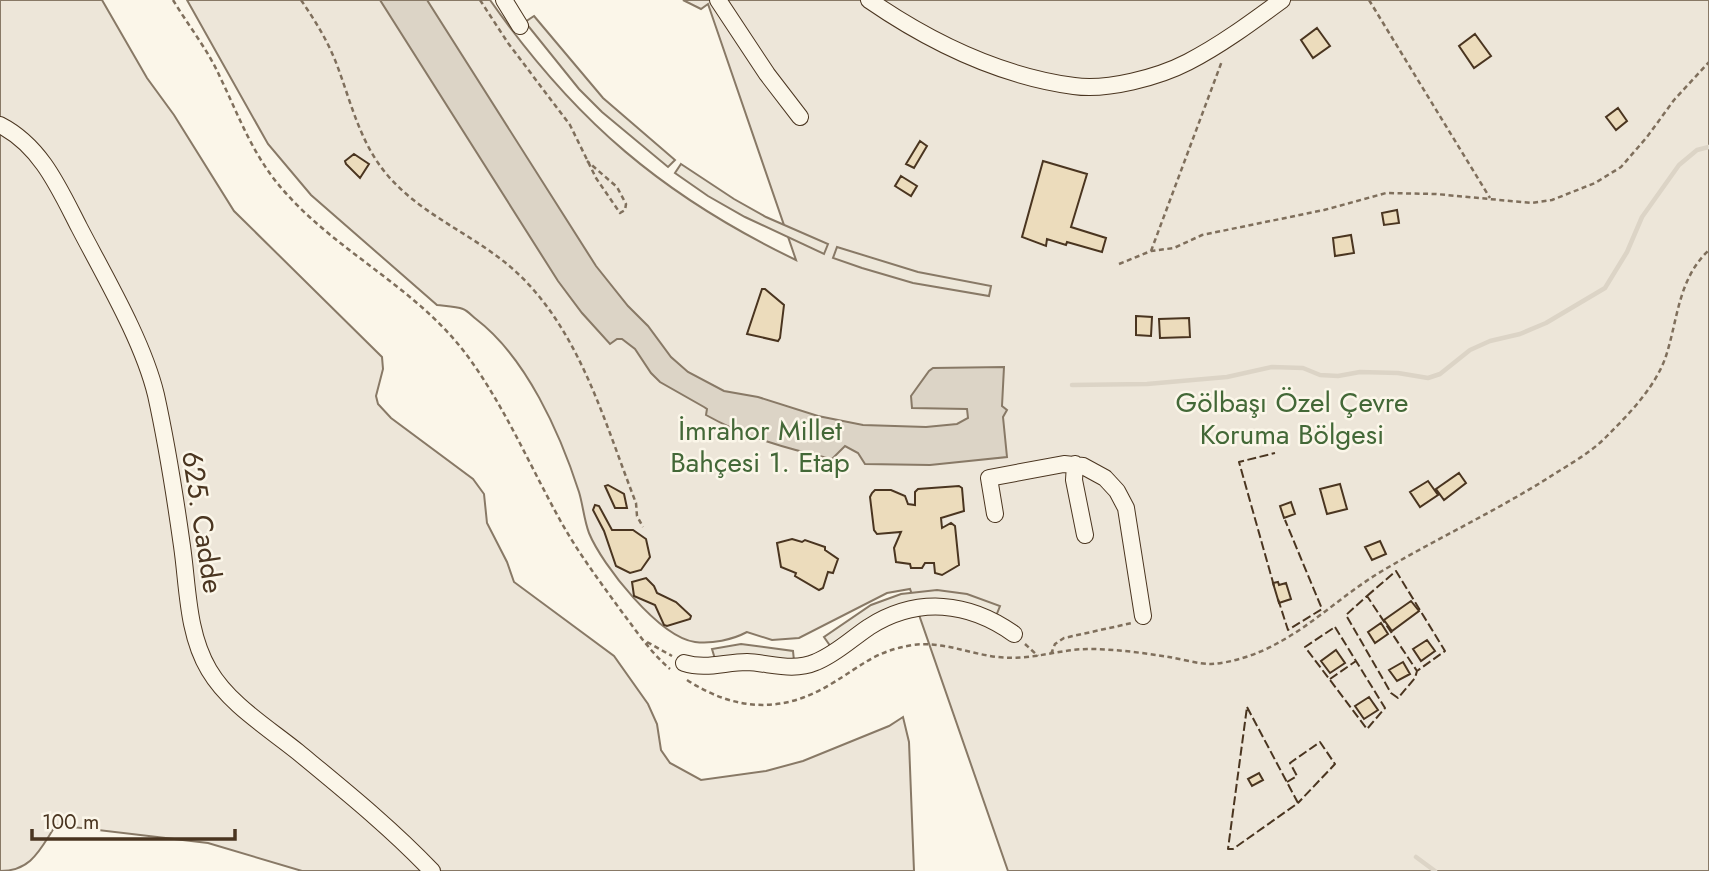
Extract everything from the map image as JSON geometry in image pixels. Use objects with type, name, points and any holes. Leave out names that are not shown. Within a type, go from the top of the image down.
[{"type":"street","points":[[503,0],[520,26]]},
{"type":"street","points":[[718,0],[767,74],[800,117]]},
{"type":"street","points":[[869,0],[898,20],[977,59],[1019,74],[1076,87],[1142,79],[1186,63],[1282,0]]},
{"type":"street","name":"625. Cadde","points":[[0,125],[23,139],[53,176],[146,363],[163,435],[193,629],[209,670],[222,688],[243,708],[366,808],[432,871]]},
{"type":"street","points":[[995,514],[989,478],[1065,464],[1088,468],[1105,478],[1124,502],[1143,616]]},
{"type":"street","points":[[1075,464],[1074,480],[1085,535]]},
{"type":"street","points":[[684,663],[701,667],[739,662],[786,667],[804,666],[831,654],[880,621],[922,608],[967,610],[992,619],[1014,634]]},
{"type":"path","points":[[173,0],[220,75],[234,110],[258,156],[278,184],[344,246],[400,287],[439,322],[467,355],[522,444],[560,521],[586,563],[643,640],[667,667],[701,689],[738,702],[763,707],[796,701],[830,685],[880,653],[916,645],[942,645],[994,657],[1023,659],[1086,649],[1124,650],[1211,664],[1244,658],[1273,646],[1379,573],[1529,490],[1606,438],[1645,394],[1665,358],[1685,285],[1700,258],[1709,250]]},
{"type":"path","points":[[301,0],[325,37],[358,125],[382,169],[422,208],[502,260],[544,302],[564,331],[601,412],[643,527]]},
{"type":"path","points":[[480,0],[508,43],[570,125],[587,161],[616,209],[620,213],[625,210],[626,204],[617,187],[587,161]]},
{"type":"path","points":[[1369,0],[1490,198]]},
{"type":"path","points":[[1151,251],[1223,58],[1224,40]]},
{"type":"path","points":[[1119,264],[1151,251],[1174,248],[1202,235],[1324,210],[1386,193],[1490,198],[1532,203],[1552,201],[1609,176],[1631,156],[1674,100],[1709,62]]},
{"type":"path","points":[[1051,654],[1055,644],[1064,638],[1118,627],[1139,621],[1143,616]]},
{"type":"path","points":[[1014,634],[1038,656]]},
{"type":"path","points":[[643,640],[684,663]]},
{"type":"green space","points":[[0,0],[102,0],[147,78],[174,115],[234,211],[382,357],[383,369],[376,396],[378,404],[391,418],[473,479],[484,494],[487,523],[514,582],[614,656],[648,704],[657,724],[661,750],[670,763],[701,780],[766,771],[803,761],[889,726],[903,717],[909,742],[914,871],[302,871],[208,843],[56,825],[28,863],[0,871]]},
{"type":"green space","name":"Gölbaşı Özel Çevre Koruma Bölgesi","points":[[187,0],[490,0],[555,83],[589,119],[625,151],[663,182],[704,209],[796,260],[708,4],[701,9],[683,0],[1709,0],[1709,871],[1008,871],[910,589],[887,593],[799,638],[772,640],[747,632],[722,641],[695,642],[681,637],[649,614],[633,598],[596,547],[587,528],[579,492],[562,445],[539,398],[511,354],[467,311],[437,305],[311,195],[268,144]]},
{"type":"shaded area","points":[[380,0],[427,0],[596,266],[671,357],[688,372],[724,391],[758,397],[818,416],[863,425],[926,427],[957,424],[968,418],[967,409],[912,408],[911,396],[929,371],[933,368],[1004,367],[1002,406],[1007,410],[1003,417],[1007,457],[930,465],[865,464],[858,453],[845,446],[832,459],[736,430],[706,415],[707,409],[660,382],[635,349],[622,339],[610,344],[558,281]]},
{"type":"shaded area","points":[[534,16],[603,98],[675,160],[668,167],[602,112],[579,89],[525,22]]},
{"type":"shaded area","points":[[681,164],[766,217],[828,244],[824,254],[745,217],[708,196],[675,173]]},
{"type":"shaded area","points":[[837,247],[918,272],[991,286],[989,296],[913,283],[862,268],[833,258]]},
{"type":"shaded area","points":[[937,590],[967,594],[1000,606],[996,616],[930,603],[831,647],[824,637],[871,605],[901,594]]},
{"type":"shaded area","points":[[741,644],[793,651],[794,661],[715,659],[712,649]]},
{"type":"building","points":[[1317,28],[1330,46],[1313,58],[1301,40]]},
{"type":"building","points":[[1475,34],[1491,56],[1474,68],[1459,46]]},
{"type":"building","points":[[1618,108],[1627,121],[1616,130],[1606,117]]},
{"type":"building","points":[[920,141],[927,146],[914,168],[906,164]]},
{"type":"building","points":[[354,154],[369,164],[360,178],[345,161]]},
{"type":"building","points":[[1043,161],[1087,174],[1071,227],[1106,238],[1102,252],[1047,239],[1046,246],[1022,237]]},
{"type":"building","points":[[901,176],[917,186],[911,196],[895,186]]},
{"type":"building","points":[[1397,210],[1399,223],[1384,225],[1382,213]]},
{"type":"building","points":[[1351,235],[1354,253],[1335,256],[1333,238]]},
{"type":"building","points":[[762,289],[784,305],[778,341],[747,334]]},
{"type":"building","points":[[1136,316],[1152,317],[1151,336],[1136,335]]},
{"type":"building","points":[[1189,318],[1190,337],[1160,338],[1159,319]]},
{"type":"building","points":[[1459,473],[1466,483],[1444,500],[1436,489]]},
{"type":"building","points":[[1428,481],[1438,495],[1420,507],[1410,492]]},
{"type":"building","points":[[1340,484],[1347,509],[1327,514],[1320,489]]},
{"type":"building","points":[[605,486],[624,494],[627,508],[615,508]]},
{"type":"building","points":[[962,488],[964,511],[941,518],[942,528],[951,523],[955,526],[959,565],[942,575],[935,573],[934,563],[925,563],[922,568],[911,568],[910,564],[896,562],[894,548],[901,532],[877,534],[874,530],[870,497],[872,493],[875,490],[891,490],[905,496],[908,504],[915,505],[915,492],[918,489]]},
{"type":"building","points":[[1291,502],[1295,514],[1284,518],[1280,506]]},
{"type":"building","points":[[595,505],[599,506],[612,530],[633,530],[646,539],[650,557],[641,570],[630,573],[616,566],[604,531],[593,510]]},
{"type":"building","points":[[792,539],[825,547],[825,550],[838,559],[833,573],[828,572],[823,588],[819,590],[795,576],[796,573],[781,567],[777,543]]},
{"type":"building","points":[[1380,541],[1386,554],[1372,560],[1365,547]]},
{"type":"building","points":[[646,578],[657,593],[676,602],[691,616],[690,619],[664,625],[655,605],[634,596],[632,582]]},
{"type":"building","points":[[1278,582],[1279,585],[1286,583],[1291,599],[1279,603],[1273,583]]},
{"type":"building","points":[[1411,601],[1419,611],[1392,631],[1384,620]]},
{"type":"building","points":[[1381,623],[1388,634],[1375,643],[1368,632]]},
{"type":"building","points":[[1427,640],[1435,651],[1421,661],[1413,649]]},
{"type":"building","points":[[1336,650],[1345,663],[1330,673],[1321,661]]},
{"type":"building","points":[[1403,662],[1410,674],[1397,681],[1389,670]]},
{"type":"building","points":[[1369,697],[1378,710],[1364,719],[1355,706]]},
{"type":"building","points":[[1259,773],[1263,780],[1252,786],[1248,779]]},
{"type":"waterway","points":[[1072,385],[1147,384],[1227,377],[1272,367],[1303,368],[1320,375],[1338,376],[1360,372],[1398,373],[1428,378],[1440,374],[1470,350],[1546,323],[1605,288],[1627,252],[1642,217],[1679,165],[1697,150],[1709,147]]},
{"type":"waterway","points":[[1416,857],[1435,871]]},
{"type":"fence","points":[[1274,586],[1239,462],[1275,453]]},
{"type":"fence","points":[[1278,599],[1288,630],[1322,609],[1285,520]]},
{"type":"fence","points":[[1367,596],[1396,571],[1445,651],[1417,671],[1415,678],[1398,698],[1391,693],[1346,615],[1367,596],[1417,671]]},
{"type":"fence","points":[[1335,627],[1385,708],[1367,729],[1305,647],[1335,627]]},
{"type":"fence","points":[[1330,679],[1356,661]]},
{"type":"fence","points":[[1247,707],[1298,803],[1233,849],[1228,849],[1247,707]]},
{"type":"fence","points":[[1287,782],[1297,776],[1290,763],[1320,742],[1335,764],[1298,803]]},
{"type":"park label","name":"İmrahor Millet Bahçesi 1. Etap","points":[[760,446]]}]
